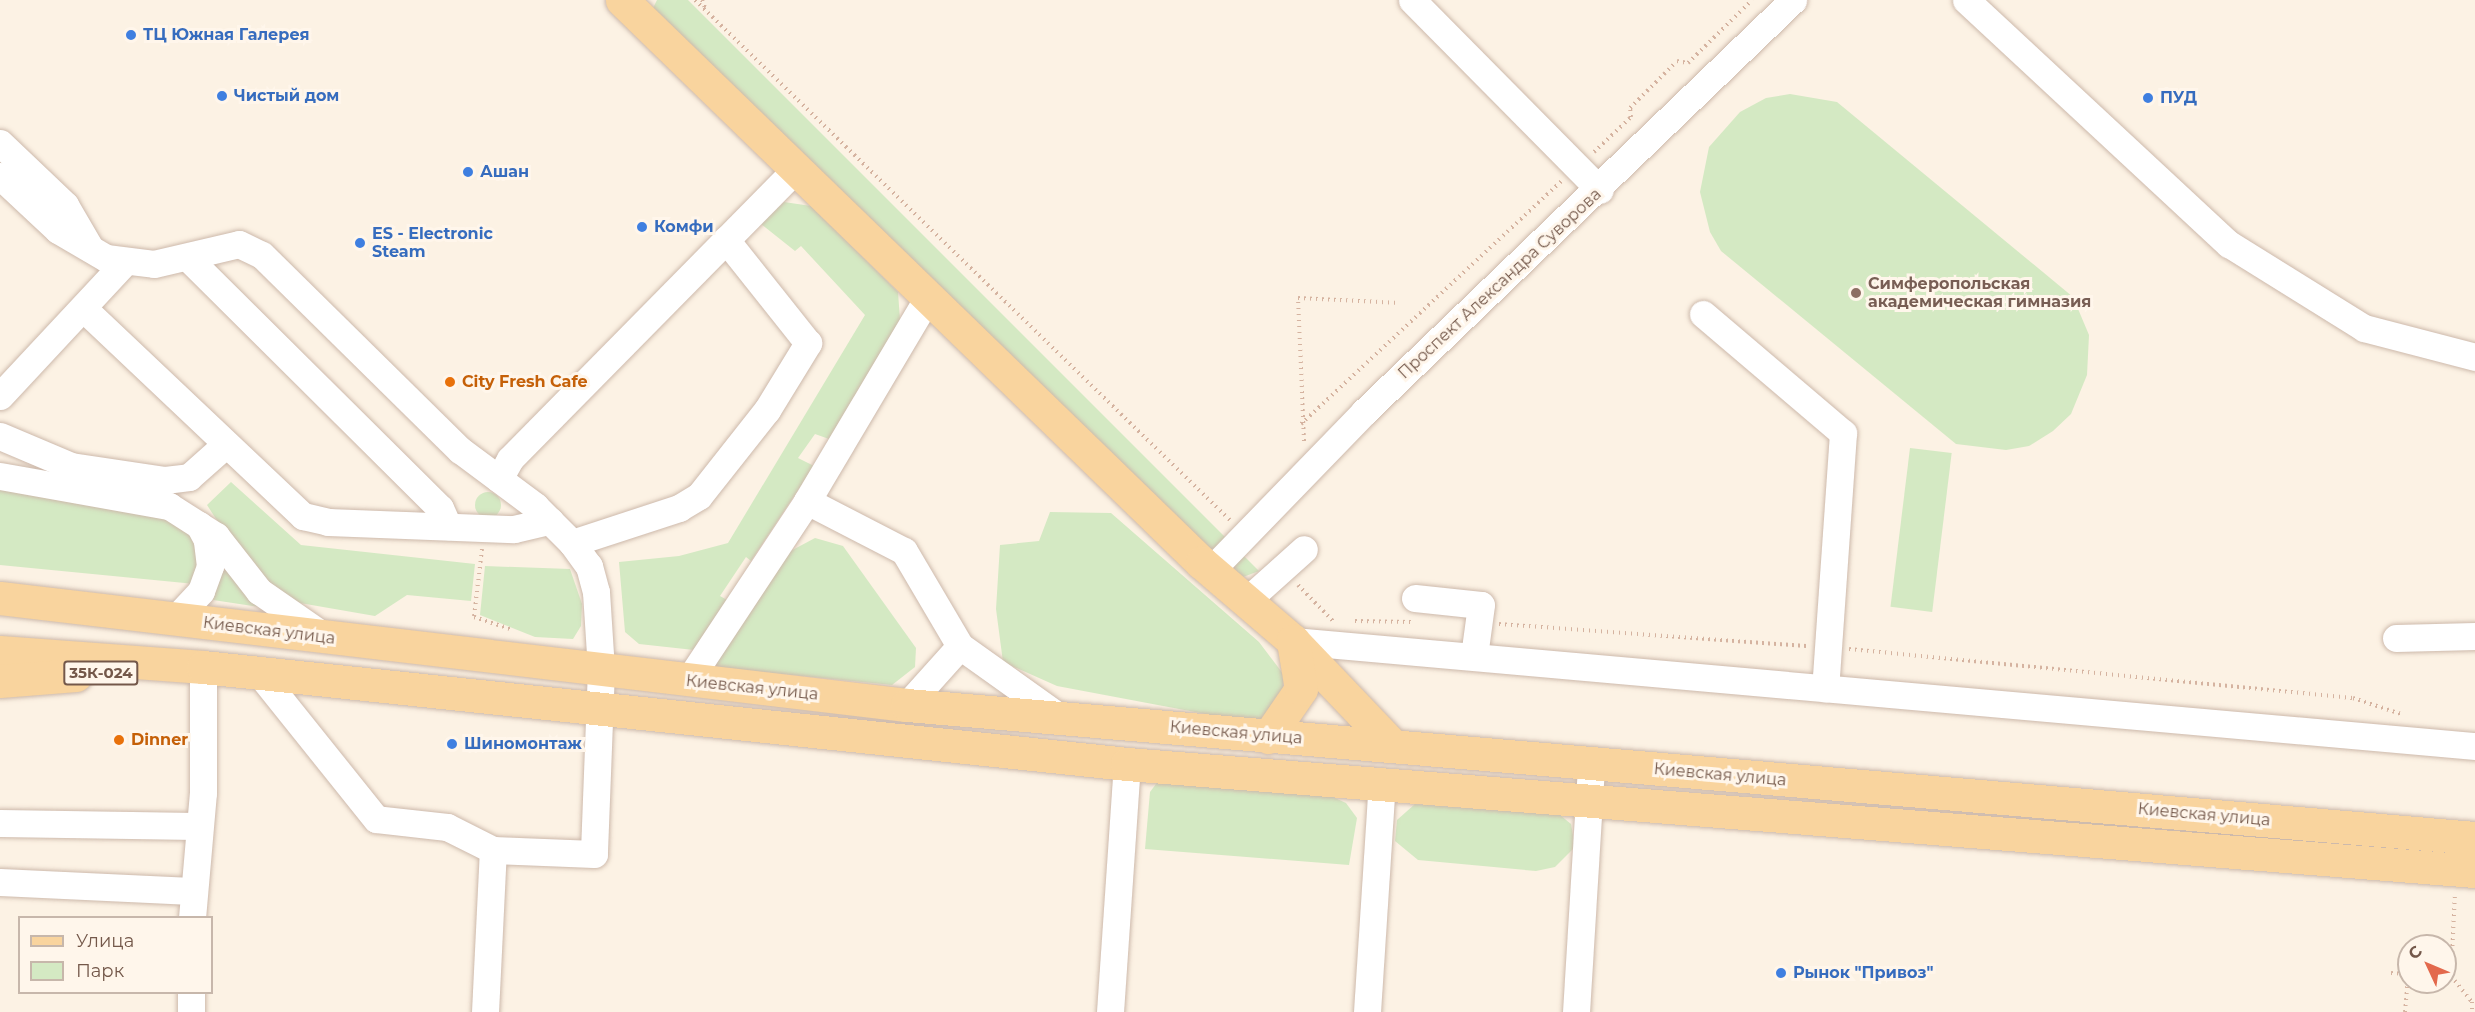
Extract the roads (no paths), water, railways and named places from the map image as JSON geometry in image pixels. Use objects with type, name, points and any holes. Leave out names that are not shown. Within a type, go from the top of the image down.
[{"type":"main road","points":[[633,4],[927,299],[1210,571],[1293,641],[1392,745]]},
{"type":"main road","name":"Киевская улица","points":[[0,598],[688,681],[907,705],[1268,737],[1392,745],[1591,765],[2475,838]]},
{"type":"main road","points":[[1268,737],[1300,689],[1293,641]]},
{"type":"main road","name":"Киевская улица","points":[[0,652],[203,667],[599,711],[1127,764],[1589,797],[2465,882]]},
{"type":"main road","name":"35К-024","points":[[0,681],[203,667]]},
{"type":"street","name":"Проспект Александра Суворова","points":[[1210,571],[1364,412],[1600,190],[1793,0]]},
{"type":"street","points":[[1966,0],[2229,244],[2364,328],[2475,357]]},
{"type":"street","points":[[1422,5],[1600,190]]},
{"type":"street","points":[[0,143],[65,205],[92,249]]},
{"type":"street","points":[[499,479],[510,459],[796,169]]},
{"type":"street","points":[[0,176],[58,230],[92,249],[125,262],[188,258],[239,244],[262,255],[460,450],[550,521],[572,543],[589,566],[596,591],[601,669],[594,854],[493,850],[447,827],[376,819],[259,673]]},
{"type":"street","points":[[572,543],[679,508],[699,496],[767,410],[808,343],[726,240]]},
{"type":"street","points":[[188,258],[440,508],[448,526]]},
{"type":"street","points":[[0,396],[125,262]]},
{"type":"street","points":[[688,681],[807,501],[927,299]]},
{"type":"street","points":[[83,308],[225,445],[303,516],[328,522],[514,528],[550,521]]},
{"type":"street","points":[[1702,314],[1843,433],[1825,688]]},
{"type":"street","points":[[0,436],[70,466],[165,480],[189,477],[225,445]]},
{"type":"street","points":[[0,476],[169,506],[216,536],[260,591],[328,638]]},
{"type":"street","points":[[807,501],[904,551],[960,646],[1061,718]]},
{"type":"street","points":[[175,619],[201,591],[210,566],[207,540],[196,522]]},
{"type":"street","points":[[1245,602],[1304,549]]},
{"type":"street","points":[[1418,610],[1480,604],[1474,656]]},
{"type":"street","points":[[2396,638],[2475,636]]},
{"type":"street","points":[[1293,641],[2475,746]]},
{"type":"street","points":[[907,705],[960,646]]},
{"type":"street","points":[[192,916],[196,826],[208,794],[203,667]]},
{"type":"street","points":[[1110,1012],[1127,764]]},
{"type":"street","points":[[1576,1012],[1591,765]]},
{"type":"street","points":[[1367,1012],[1382,782]]},
{"type":"street","points":[[0,823],[196,826]]},
{"type":"street","points":[[484,1012],[493,850]]},
{"type":"street","points":[[0,882],[192,891]]},
{"type":"street","points":[[191,994],[191,1012]]},
{"type":"place","name":"ТЦ Южная Галерея","points":[[131,35]]},
{"type":"place","name":"Чистый дом","points":[[222,96]]},
{"type":"place","name":"ПУД","points":[[2148,98]]},
{"type":"place","name":"Ашан","points":[[468,172]]},
{"type":"place","name":"Комфи","points":[[642,227]]},
{"type":"place","name":"ES - Electronic Steam","points":[[360,243]]},
{"type":"place","name":"Симферопольская академическая гимназия","points":[[1856,293]]},
{"type":"place","name":"City Fresh Cafe","points":[[450,382]]},
{"type":"place","name":"Dinner","points":[[119,740]]},
{"type":"place","name":"Шиномонтаж","points":[[452,744]]},
{"type":"place","name":"Рынок \"Привоз\"","points":[[1781,973]]}]
